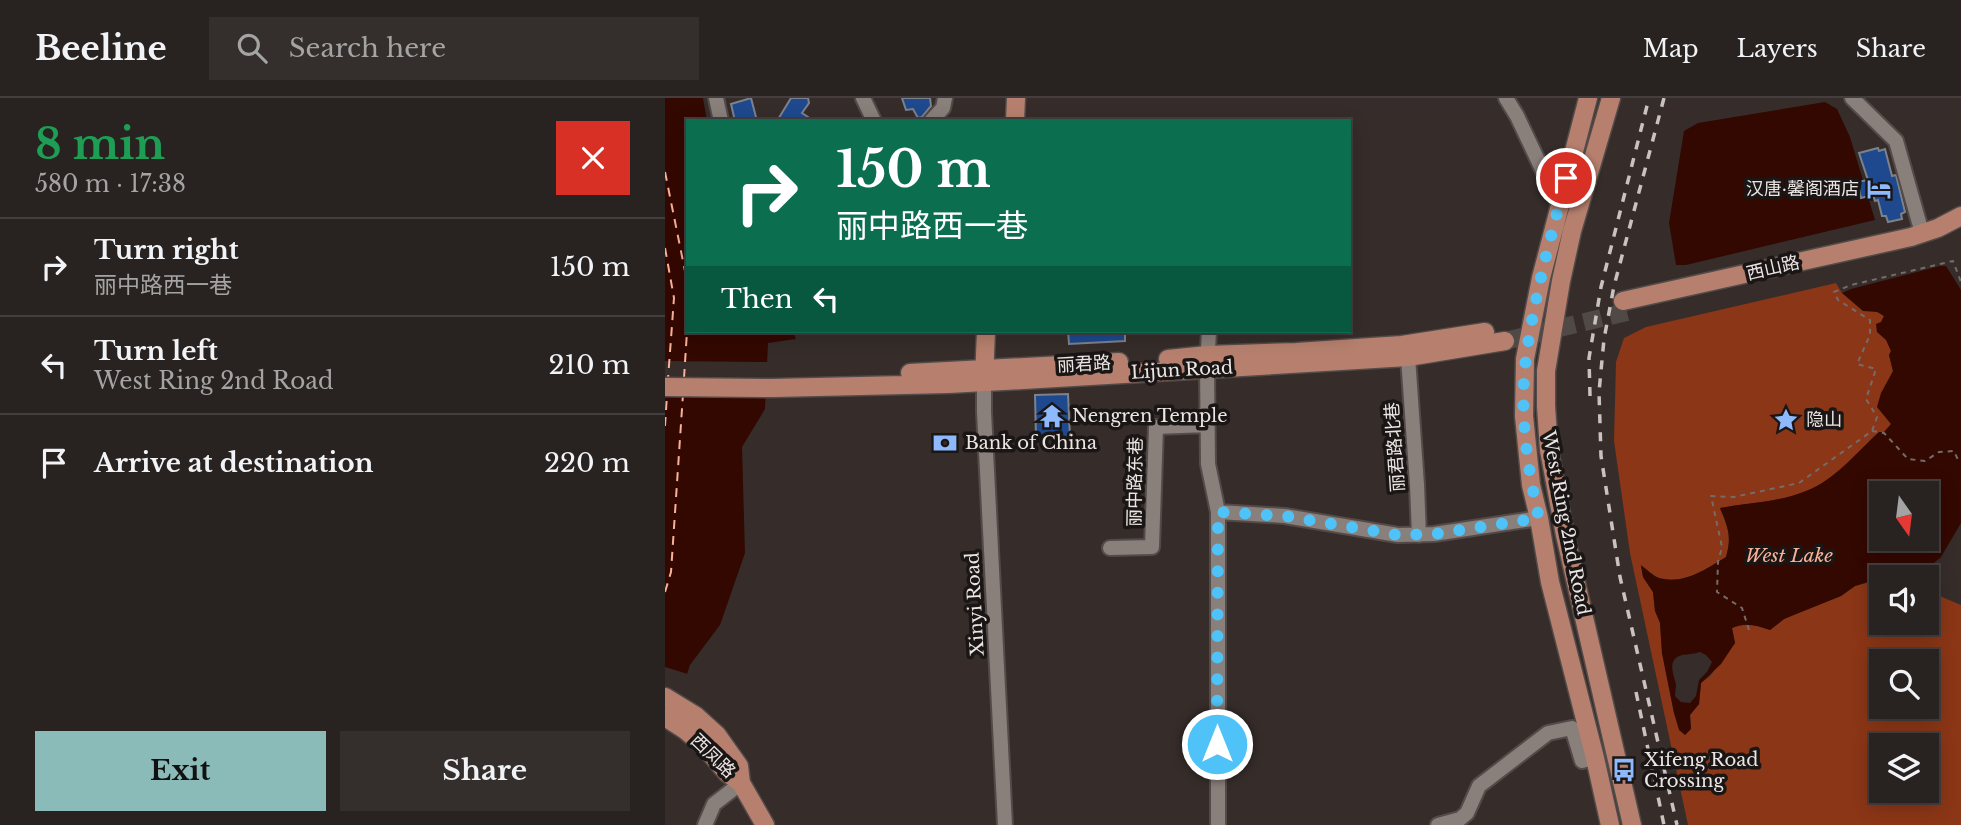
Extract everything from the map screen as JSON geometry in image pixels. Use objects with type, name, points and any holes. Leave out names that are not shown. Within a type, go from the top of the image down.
[{"type":"main road","points":[[1015,119],[1016,98]]},
{"type":"main road","name":"West Ring 2nd Road","points":[[1588,98],[1541,278],[1525,359],[1524,416],[1531,485],[1550,582],[1595,758],[1609,825]]},
{"type":"main road","name":"West Ring 2nd Road","points":[[1611,98],[1572,231],[1561,281],[1546,371],[1546,406],[1549,450],[1565,535],[1632,825]]},
{"type":"main road","name":"西山路","points":[[1961,216],[1922,233],[1625,307],[1932,242],[1961,227]]},
{"type":"main road","points":[[984,376],[986,333]]},
{"type":"main road","name":"Lijun Road","points":[[773,383],[984,376],[1207,361],[1504,335],[1408,357],[1207,361]]},
{"type":"main road","points":[[665,375],[773,383]]},
{"type":"main road","points":[[665,387],[773,383]]},
{"type":"main road","points":[[665,697],[691,723]]},
{"type":"main road","points":[[665,717],[691,723]]},
{"type":"main road","name":"西凤路","points":[[691,723],[705,747],[727,773],[741,783],[765,825]]},
{"type":"street","points":[[716,98],[720,119]]},
{"type":"street","points":[[863,98],[873,119]]},
{"type":"street","points":[[933,119],[943,108],[946,98]]},
{"type":"street","points":[[1506,98],[1559,205]]},
{"type":"street","points":[[1851,98],[1896,141],[1922,233]]},
{"type":"street","points":[[1209,333],[1208,464],[1218,512],[1218,825]]},
{"type":"street","name":"丽君路北巷","points":[[1408,357],[1419,534]]},
{"type":"street","name":"Xinyi Road","points":[[984,376],[1005,825]]},
{"type":"street","name":"丽中路东巷","points":[[1110,548],[1153,547],[1156,427],[1207,425]]},
{"type":"street","points":[[1218,512],[1285,516],[1398,535],[1434,534],[1539,518]]},
{"type":"street","points":[[1438,825],[1459,820],[1472,805],[1473,795],[1479,786],[1548,733],[1571,728],[1581,761],[1595,758]]},
{"type":"street","points":[[705,825],[714,804],[741,783]]},
{"type":"path","points":[[1749,630],[1742,608],[1717,592],[1718,562],[1722,547],[1711,496],[1734,497],[1799,483],[1872,431],[1877,418],[1866,399],[1876,369],[1857,364],[1870,335],[1870,320],[1838,300],[1834,292],[1851,285],[1953,261],[1961,282]]},
{"type":"path","points":[[1872,431],[1884,433],[1908,459],[1925,461],[1939,452],[1954,451],[1958,460],[1961,460]]},
{"type":"shaded area","points":[[1836,283],[1842,293],[1884,316],[1881,322],[1891,351],[1889,355],[1893,371],[1878,407],[1891,424],[1884,433],[1879,433],[1827,480],[1807,491],[1775,500],[1720,508],[1728,532],[1726,557],[1703,571],[1686,578],[1668,580],[1657,577],[1641,566],[1643,577],[1653,592],[1655,611],[1660,622],[1662,653],[1674,713],[1691,729],[1690,715],[1699,704],[1701,683],[1710,676],[1735,643],[1732,628],[1751,625],[1770,630],[1784,619],[1869,582],[1869,635],[1939,635],[1939,596],[1961,605],[1961,825],[1688,825],[1630,553],[1614,441],[1616,362],[1624,338],[1646,327]]},
{"type":"water","points":[[665,98],[703,98],[707,119],[686,119],[686,333],[794,333],[796,339],[768,343],[765,409],[742,447],[745,553],[720,625],[690,665],[665,741]]},
{"type":"water","points":[[1825,102],[1837,109],[1850,137],[1875,220],[1686,265],[1676,265],[1669,223],[1684,131],[1698,123]]},
{"type":"water","name":"West Lake","points":[[1940,266],[1946,266],[1961,290],[1961,523],[1941,557],[1931,565],[1869,565],[1869,582],[1784,619],[1770,630],[1751,625],[1732,628],[1735,643],[1721,664],[1701,683],[1699,704],[1690,715],[1691,729],[1685,735],[1679,730],[1674,713],[1662,653],[1660,623],[1655,611],[1653,592],[1643,577],[1641,565],[1657,577],[1668,580],[1686,578],[1711,566],[1726,557],[1728,550],[1728,532],[1720,508],[1786,498],[1817,486],[1836,473],[1891,424],[1877,407],[1893,371],[1889,355],[1891,351],[1886,340],[1877,332],[1876,324],[1881,322],[1884,316],[1878,312],[1863,311],[1842,293]],"holes":[[[1700,652],[1712,662],[1699,680],[1696,696],[1690,703],[1681,702],[1675,696],[1674,660],[1682,655]]]},
{"type":"pier","points":[[665,361],[771,362],[769,397],[665,397]]},
{"type":"pier","points":[[665,667],[691,675],[668,742],[665,741]]},
{"type":"building","points":[[751,98],[756,119],[735,119],[731,104]]},
{"type":"building","points":[[791,98],[808,98],[809,103],[802,113],[811,119],[778,119]]},
{"type":"building","points":[[902,98],[930,98],[931,106],[918,118],[913,109],[906,110]]},
{"type":"building","name":"汉唐·馨阁酒店","points":[[1878,148],[1879,151],[1885,149],[1892,176],[1896,175],[1905,212],[1901,214],[1902,219],[1888,222],[1886,216],[1882,216],[1878,200],[1875,201],[1873,195],[1861,198],[1857,182],[1868,180],[1859,153]]},
{"type":"building","points":[[1068,333],[1125,333],[1125,341],[1069,344]]},
{"type":"building","name":"Nengren Temple","points":[[1068,394],[1070,437],[1036,438],[1035,395]]},
{"type":"ferry route","points":[[665,172],[686,276]]},
{"type":"ferry route","points":[[665,248],[674,298],[668,379]]},
{"type":"ferry route","points":[[684,378],[687,333]]},
{"type":"ferry route","points":[[665,592],[671,572],[683,394]]},
{"type":"ferry route","points":[[665,426],[667,395]]},
{"type":"tunnel","points":[[1505,341],[1627,312]]},
{"type":"railway","points":[[1590,396],[1589,358],[1601,287],[1649,98]]},
{"type":"railway","points":[[1664,98],[1614,286],[1604,339],[1599,392],[1601,456],[1620,577],[1677,825]]},
{"type":"railway","points":[[1636,692],[1664,825]]},
{"type":"place","name":"汉唐·馨阁酒店","points":[[1879,189]]},
{"type":"place","name":"Nengren Temple","points":[[1052,416]]},
{"type":"place","name":"隐山","points":[[1786,420]]},
{"type":"place","name":"Bank of China","points":[[945,443]]},
{"type":"place","name":"Xifeng Road Crossing","points":[[1624,770]]},
{"type":"route","points":[[1217,744],[1218,512],[1285,516],[1398,535],[1434,534],[1539,518],[1531,485],[1524,416],[1525,359],[1541,278],[1566,178]]}]
